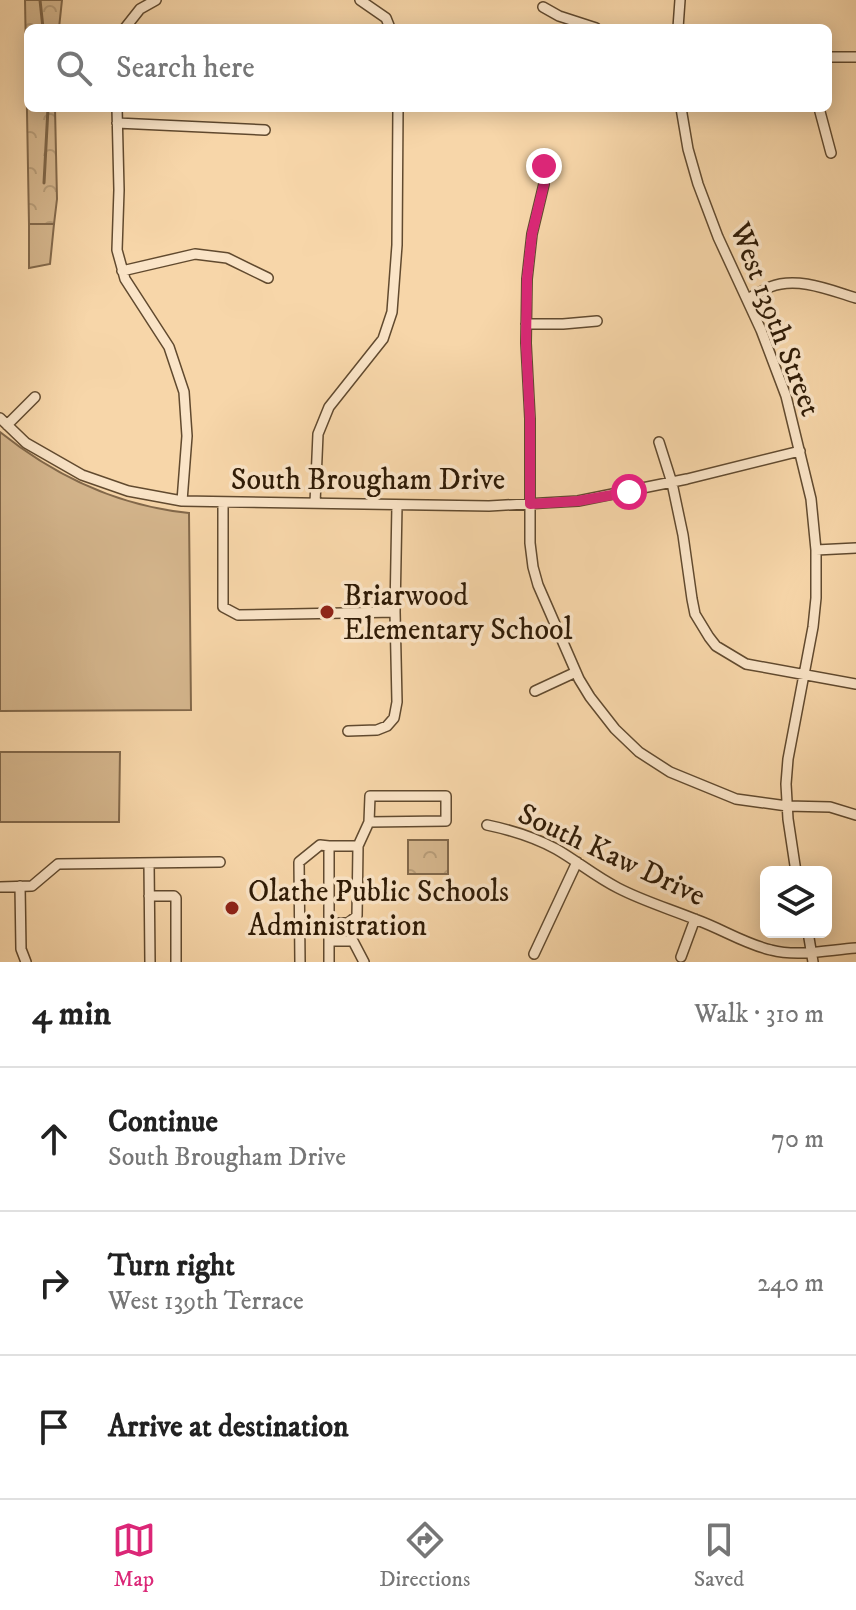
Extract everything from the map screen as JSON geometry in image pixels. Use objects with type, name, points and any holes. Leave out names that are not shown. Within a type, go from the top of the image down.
[{"type":"street","points":[[128,24],[140,9],[156,0]]},
{"type":"street","points":[[360,0],[386,18],[388,24]]},
{"type":"street","points":[[678,24],[680,0]]},
{"type":"street","points":[[543,7],[584,24]]},
{"type":"street","points":[[832,57],[856,57]]},
{"type":"street","points":[[117,112],[117,250],[125,279],[169,347],[184,392],[187,436],[182,501]]},
{"type":"street","points":[[315,503],[318,434],[329,407],[383,339],[392,312],[397,245],[398,112]]},
{"type":"street","name":"West 139th Street","points":[[682,112],[698,184],[778,374],[811,499],[816,550],[816,598],[786,784],[795,866]]},
{"type":"street","points":[[820,112],[831,153]]},
{"type":"street","points":[[117,123],[265,130]]},
{"type":"street","points":[[543,157],[544,184],[529,252],[526,324],[530,543],[533,567],[545,601],[576,672],[590,697],[615,729],[639,752],[684,779],[736,799],[787,806],[830,807],[856,815]]},
{"type":"street","points":[[122,271],[195,254],[227,258],[268,278]]},
{"type":"street","points":[[747,299],[772,286],[794,284],[821,286],[856,298]]},
{"type":"street","points":[[526,324],[597,321]]},
{"type":"street","points":[[4,422],[35,397]]},
{"type":"street","name":"South Brougham Drive","points":[[4,422],[26,443],[82,475],[128,491],[182,501],[223,503],[489,506],[578,501],[672,483],[800,451]]},
{"type":"street","points":[[659,442],[683,535],[695,614],[709,637],[721,650],[746,664],[856,684]]},
{"type":"street","points":[[223,503],[223,607],[238,615],[395,612]]},
{"type":"street","points":[[348,731],[377,730],[387,726],[394,718],[397,702],[397,505]]},
{"type":"street","points":[[816,550],[856,548]]},
{"type":"street","points":[[535,691],[576,672]]},
{"type":"street","points":[[329,923],[348,923],[357,916],[358,846],[369,822],[370,796],[446,796],[446,821],[369,822]]},
{"type":"street","name":"South Kaw Drive","points":[[487,825],[535,839],[629,894],[753,945],[813,957],[856,948]]},
{"type":"street","points":[[300,962],[299,862],[320,845],[358,846]]},
{"type":"street","points":[[329,846],[329,962]]},
{"type":"street","points":[[0,887],[32,886],[58,864],[220,862]]},
{"type":"street","points":[[534,954],[577,862]]},
{"type":"street","points":[[149,863],[150,962]]},
{"type":"street","points":[[20,886],[21,949],[26,962]]},
{"type":"street","points":[[149,896],[176,898],[176,962]]},
{"type":"street","points":[[681,957],[695,919]]},
{"type":"street","points":[[329,941],[353,941],[364,962]]},
{"type":"green space","points":[[25,0],[62,0],[59,24],[25,24]]},
{"type":"green space","points":[[27,112],[55,112],[57,199],[54,224],[29,224]]},
{"type":"green space","points":[[29,224],[54,224],[50,264],[29,268]]},
{"type":"green space","points":[[0,432],[43,462],[89,486],[138,504],[189,513],[191,710],[0,711]]},
{"type":"green space","points":[[0,752],[120,752],[119,822],[0,822]]},
{"type":"green space","points":[[408,840],[448,840],[448,874],[408,874]]},
{"type":"waterway","points":[[40,0],[43,24]]},
{"type":"waterway","points":[[44,183],[48,112]]},
{"type":"place","name":"Briarwood Elementary School","points":[[327,612]]},
{"type":"place","name":"Olathe Public Schools Administration","points":[[232,908]]},
{"type":"route","points":[[544,166],[544,184],[532,234],[527,279],[530,504],[578,501],[629,492]]}]
